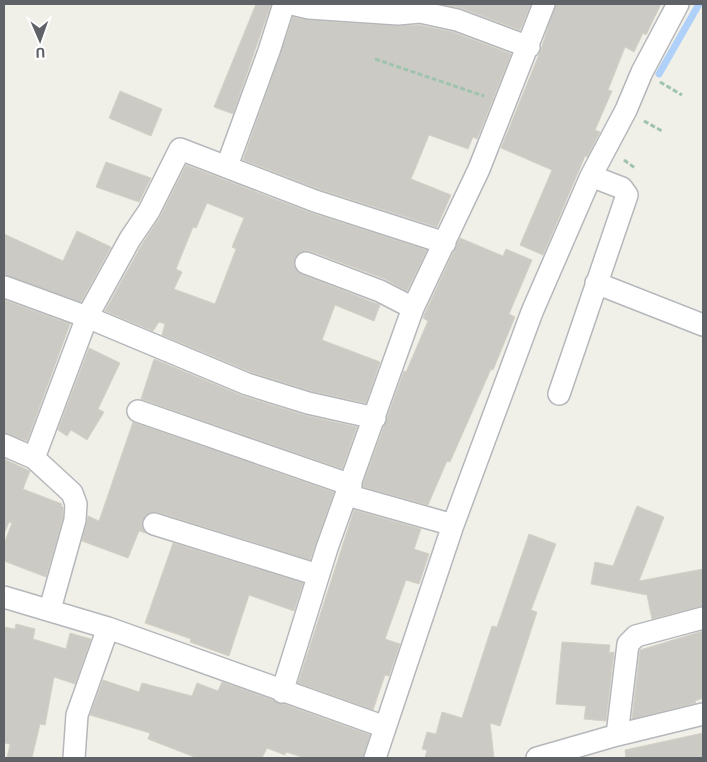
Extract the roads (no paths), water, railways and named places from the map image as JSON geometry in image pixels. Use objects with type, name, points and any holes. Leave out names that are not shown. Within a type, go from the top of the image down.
[{"type":"street","points":[[227,166],[284,4]]},
{"type":"street","points":[[292,4],[308,8],[398,14],[411,8],[457,20],[529,46]]},
{"type":"street","points":[[282,692],[318,575],[413,308],[445,244],[506,104],[544,4]]},
{"type":"street","points":[[375,758],[453,525],[532,312],[591,176],[678,4]]},
{"type":"street","points":[[34,458],[87,317],[130,239],[149,211],[178,150],[181,148],[314,201],[445,244]]},
{"type":"street","points":[[559,394],[627,195],[622,188],[591,176]]},
{"type":"street","points":[[306,263],[380,291],[413,308]]},
{"type":"street","points":[[596,283],[703,325]]},
{"type":"street","points":[[5,287],[87,317],[247,384],[308,403],[375,418]]},
{"type":"street","points":[[138,411],[349,490],[453,525]]},
{"type":"street","points":[[4,445],[34,458],[72,493],[76,504],[75,520],[50,609]]},
{"type":"street","points":[[154,524],[318,575]]},
{"type":"street","points":[[4,597],[50,609],[108,628],[282,692],[385,727]]},
{"type":"street","points":[[616,735],[628,644],[636,636],[703,618]]},
{"type":"street","points":[[74,758],[77,715],[108,628]]},
{"type":"street","points":[[537,758],[616,735],[703,714]]},
{"type":"waterway","points":[[659,74],[699,4]]}]
